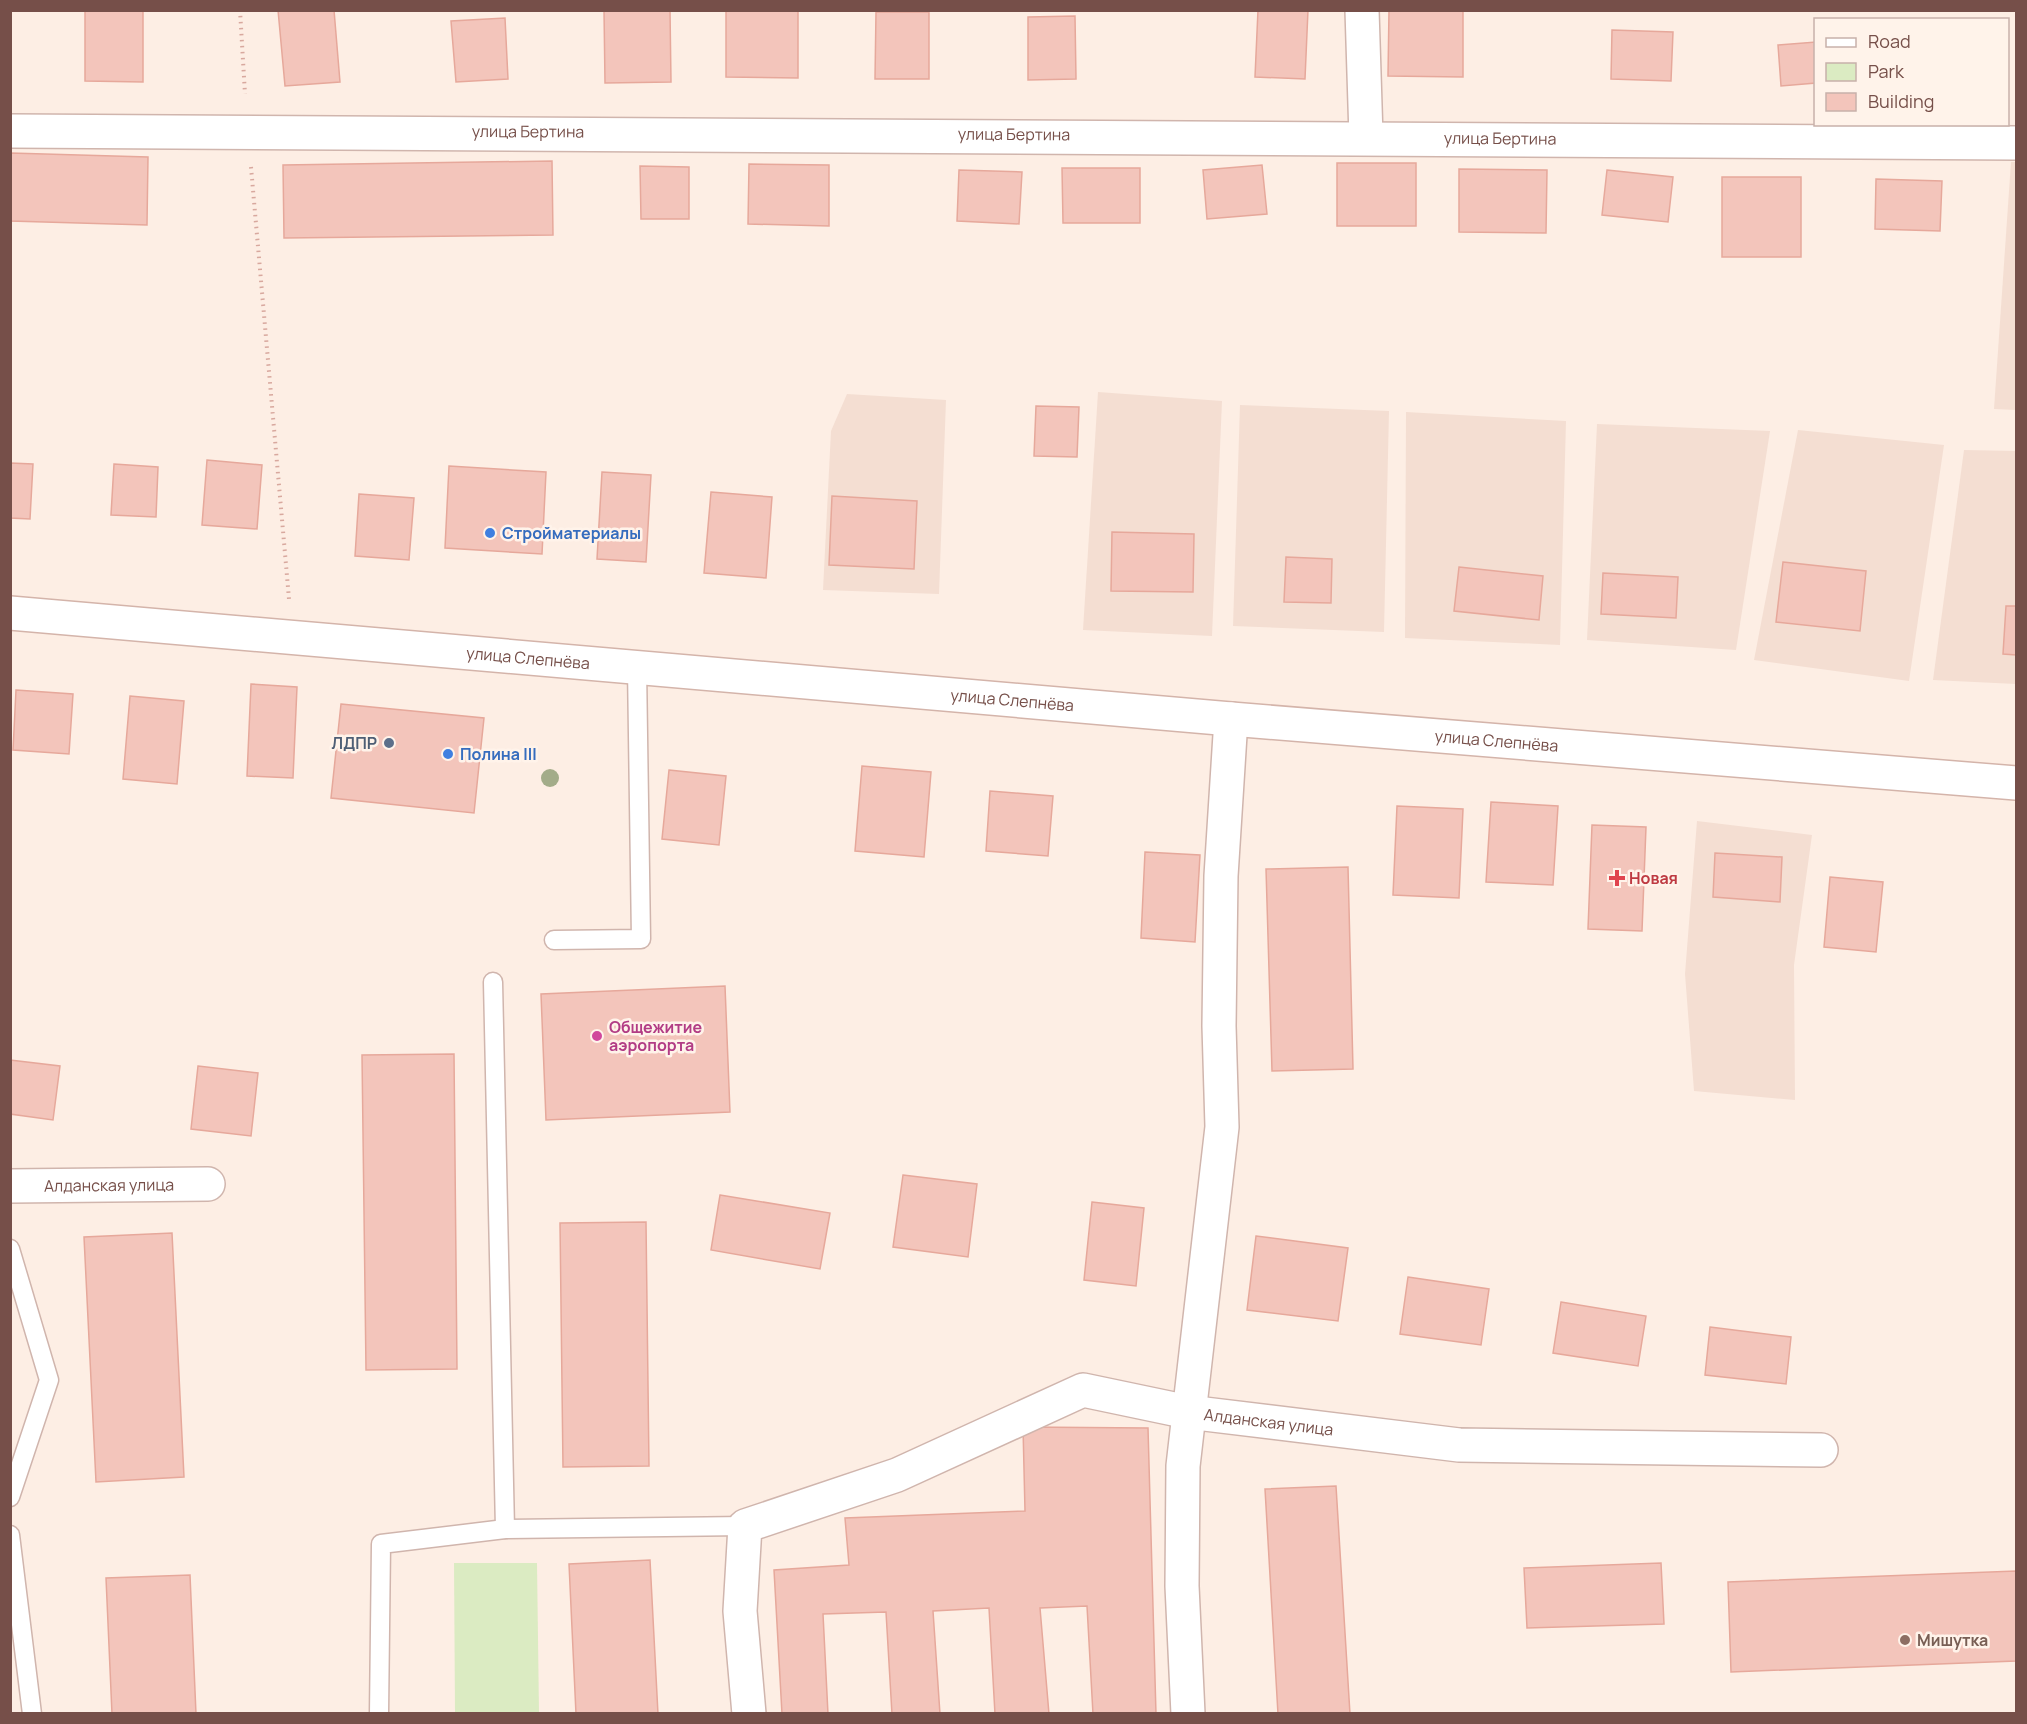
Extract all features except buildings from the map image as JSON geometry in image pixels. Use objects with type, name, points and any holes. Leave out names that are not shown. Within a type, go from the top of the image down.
[{"type":"street","points":[[1362,10],[1366,137]]},
{"type":"street","name":"улица Бертина","points":[[10,131],[247,130],[2016,143]]},
{"type":"street","name":"улица Слепнёва","points":[[10,613],[1231,719],[2016,783]]},
{"type":"street","points":[[1188,1713],[1182,1586],[1183,1466],[1222,1127],[1219,1026],[1221,876],[1231,719]]},
{"type":"street","name":"Алданская улица","points":[[10,1186],[208,1184]]},
{"type":"street","name":"Алданская улица","points":[[746,1526],[897,1475],[1083,1390],[1188,1412],[1460,1445],[1821,1450]]},
{"type":"street","points":[[746,1526],[740,1611],[749,1713]]},
{"type":"lane","points":[[554,940],[641,939],[637,668]]},
{"type":"lane","points":[[493,982],[505,1529]]},
{"type":"lane","points":[[10,1249],[49,1380],[10,1497]]},
{"type":"lane","points":[[379,1713],[381,1544],[505,1529],[746,1526]]},
{"type":"lane","points":[[10,1535],[32,1713]]},
{"type":"path","points":[[240,10],[247,130],[292,636]]},
{"type":"shaded area","points":[[2011,162],[2016,162],[2016,410],[1994,409]]},
{"type":"shaded area","points":[[1098,392],[1222,401],[1212,636],[1083,630]]},
{"type":"shaded area","points":[[847,394],[946,400],[939,594],[823,590],[831,431]]},
{"type":"shaded area","points":[[1240,405],[1389,411],[1384,632],[1233,626]]},
{"type":"shaded area","points":[[1406,412],[1566,421],[1560,645],[1405,638]]},
{"type":"shaded area","points":[[1597,424],[1770,431],[1736,650],[1587,640]]},
{"type":"shaded area","points":[[1798,430],[1944,445],[1909,681],[1754,660]]},
{"type":"shaded area","points":[[1964,450],[2016,451],[2016,684],[1933,680]]},
{"type":"shaded area","points":[[1697,821],[1812,835],[1794,965],[1795,1100],[1694,1091],[1685,974]]},
{"type":"green space","points":[[454,1563],[537,1563],[539,1713],[455,1713]]},
{"type":"place","name":"Стройматериалы","points":[[490,533]]},
{"type":"place","name":"ЛДПР","points":[[389,743]]},
{"type":"place","name":"Полина III","points":[[448,754]]},
{"type":"place","name":"Новая","points":[[1617,878]]},
{"type":"place","name":"Общежитие аэропорта","points":[[597,1036]]},
{"type":"place","name":"Мишутка","points":[[1905,1640]]}]
